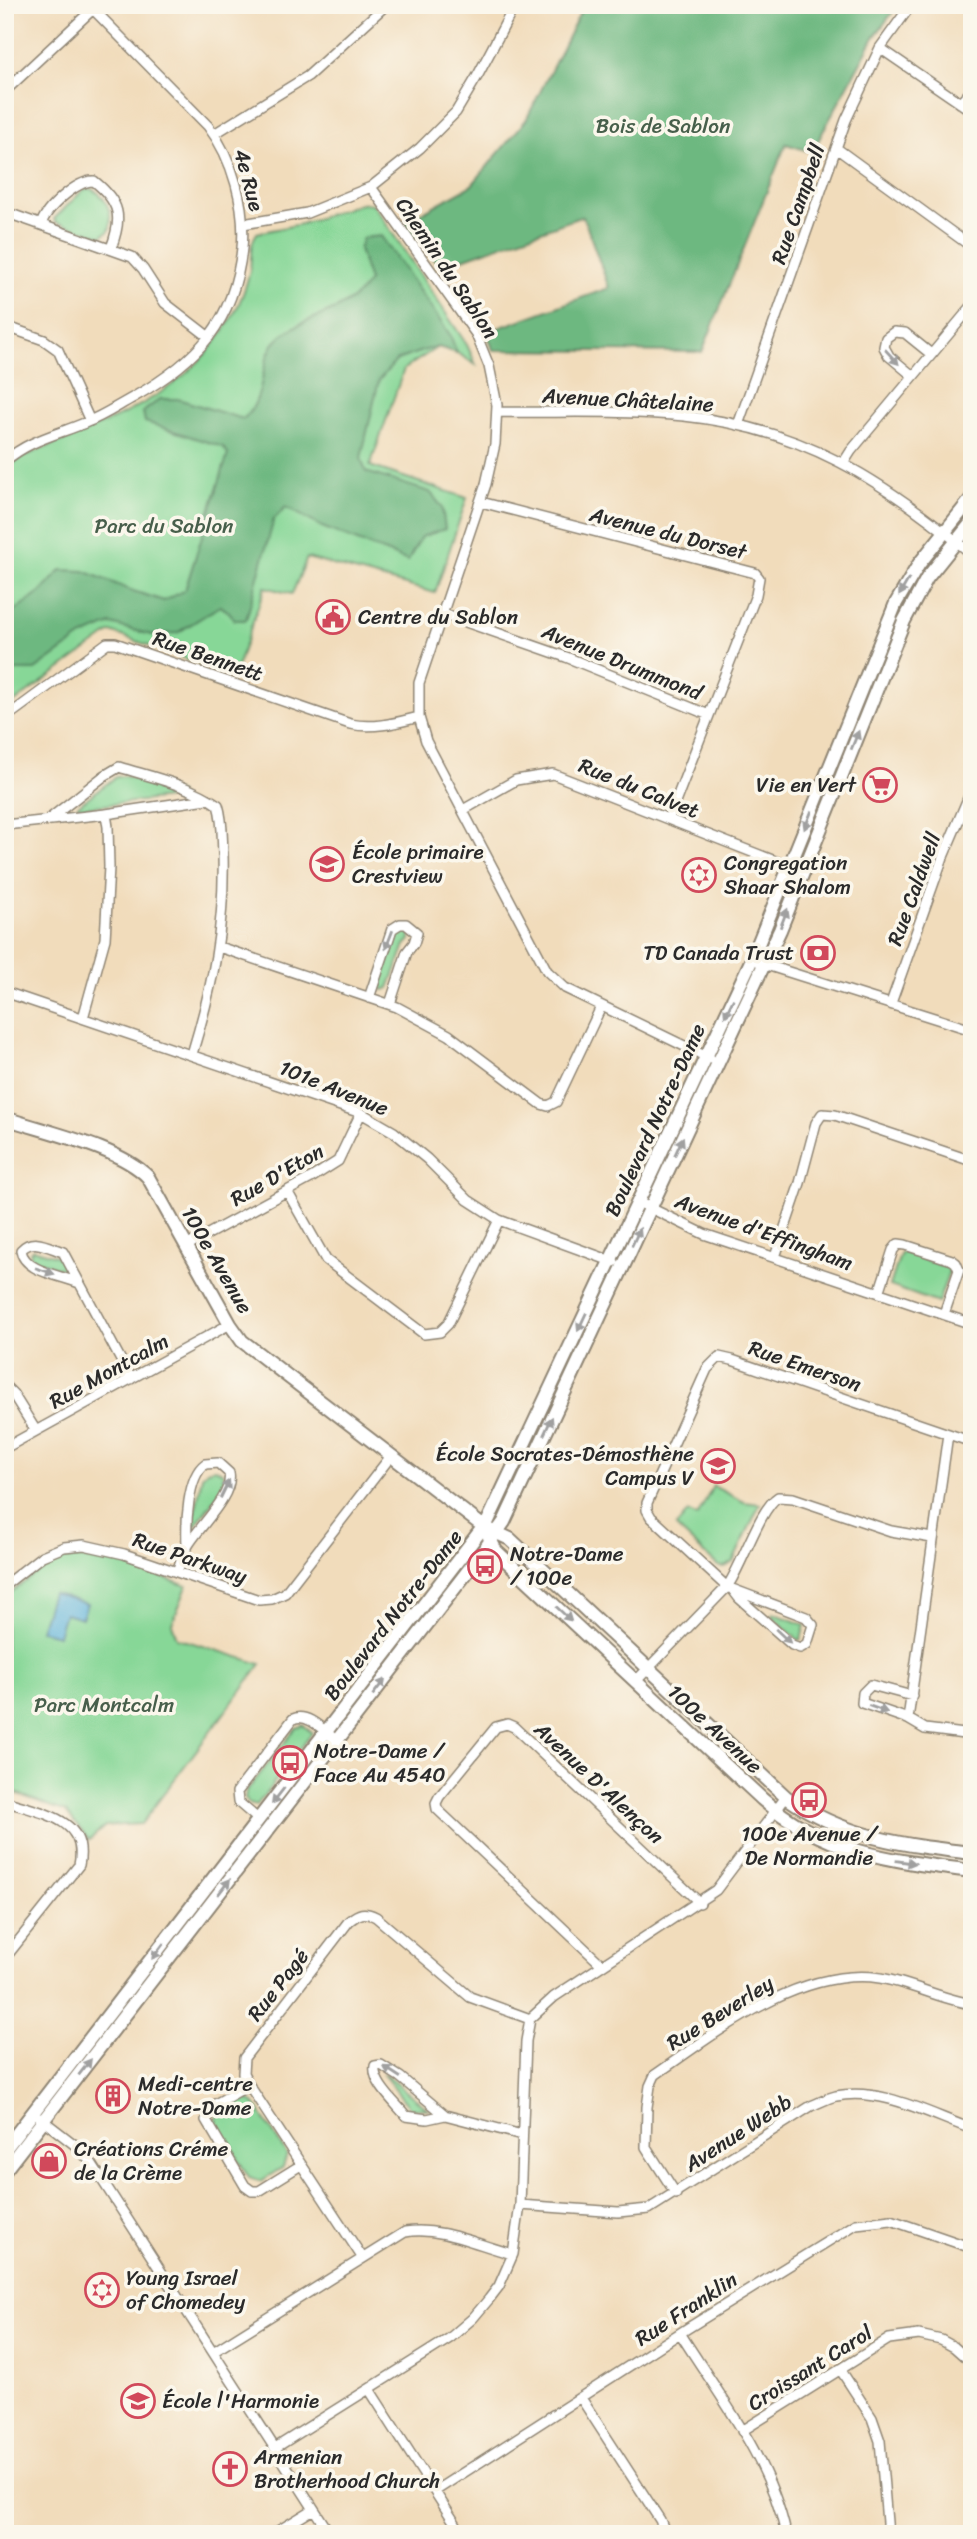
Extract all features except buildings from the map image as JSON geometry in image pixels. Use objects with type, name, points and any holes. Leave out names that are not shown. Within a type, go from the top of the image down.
[{"type":"street","points":[[214,134],[308,76],[386,5]]},
{"type":"street","points":[[243,224],[307,213],[370,187],[420,148],[456,112],[514,5]]},
{"type":"street","name":"Rue Campbell","points":[[738,425],[835,148],[880,48],[911,5]]},
{"type":"street","points":[[5,91],[91,7]]},
{"type":"street","name":"4e Rue","points":[[5,461],[31,442],[90,421],[177,370],[195,355],[209,337],[230,299],[241,258],[243,224],[237,191],[225,155],[214,134],[91,7]]},
{"type":"street","points":[[880,48],[972,111]]},
{"type":"street","points":[[5,75],[13,83]]},
{"type":"street","points":[[960,103],[972,90]]},
{"type":"street","points":[[835,148],[972,247]]},
{"type":"street","points":[[41,225],[49,210],[79,183],[93,181],[117,205],[118,219],[111,248]]},
{"type":"street","name":"Chemin du Sablon","points":[[370,187],[476,334],[489,366],[498,412],[495,444],[481,502],[419,683],[419,717],[426,741],[547,971],[565,988],[712,1059]]},
{"type":"street","points":[[5,212],[111,248],[137,262],[166,303],[209,337]]},
{"type":"street","points":[[844,463],[851,451],[972,306]]},
{"type":"street","points":[[5,326],[44,340],[58,350],[90,421]]},
{"type":"street","points":[[913,376],[889,356],[884,347],[886,338],[894,332],[905,333],[931,354]]},
{"type":"street","name":"Avenue Châtelaine","points":[[498,412],[683,416],[738,425],[802,445],[844,463],[884,486],[972,554]]},
{"type":"street","name":"Boulevard Notre-Dame","points":[[758,962],[789,867],[888,618],[911,575],[943,531],[972,498]]},
{"type":"street","name":"Avenue du Dorset","points":[[481,502],[755,573],[759,578],[756,595],[669,818]]},
{"type":"street","name":"Boulevard Notre-Dame","points":[[5,2148],[38,2117],[332,1737],[494,1536],[617,1263],[803,872],[904,621],[927,578],[972,522]]},
{"type":"street","name":"Avenue Drummond","points":[[443,614],[566,657],[709,715]]},
{"type":"street","name":"Rue Bennett","points":[[5,718],[107,643],[115,643],[350,724],[384,726],[419,717]]},
{"type":"street","points":[[48,820],[119,767],[159,779],[218,805],[223,870],[219,947],[208,1003],[192,1054]]},
{"type":"street","name":"Rue du Calvet","points":[[463,810],[516,780],[553,774],[803,872]]},
{"type":"street","name":"Rue Caldwell","points":[[891,1003],[943,857],[972,789]]},
{"type":"street","points":[[5,825],[209,799]]},
{"type":"street","points":[[83,1018],[105,939],[109,867],[106,814]]},
{"type":"street","points":[[369,998],[392,929],[406,924],[417,933],[407,952],[390,1004]]},
{"type":"street","points":[[219,947],[390,1004],[449,1035],[504,1078],[548,1106],[556,1102],[601,1007]]},
{"type":"street","points":[[758,962],[972,1030]]},
{"type":"street","name":"101e Avenue","points":[[5,992],[361,1113],[394,1132],[427,1159],[468,1200],[499,1220],[617,1263]]},
{"type":"street","name":"Rue D'Eton","points":[[186,1246],[338,1161],[361,1113]]},
{"type":"street","points":[[775,1257],[800,1183],[816,1123],[822,1114],[835,1115],[972,1161]]},
{"type":"street","name":"100e Avenue","points":[[5,1118],[109,1153],[138,1167],[148,1177],[242,1341],[494,1536],[510,1539],[786,1797],[825,1821],[866,1836],[972,1853]]},
{"type":"street","points":[[287,1191],[326,1260],[424,1334],[440,1332],[448,1324],[499,1220]]},
{"type":"street","name":"Avenue d'Effingham","points":[[644,1205],[704,1234],[972,1324]]},
{"type":"street","points":[[79,1283],[29,1265],[22,1258],[20,1250],[26,1244],[34,1242],[63,1252],[131,1379]]},
{"type":"street","points":[[878,1293],[893,1250],[898,1244],[943,1257],[956,1263],[959,1270],[944,1314]]},
{"type":"street","name":"Boulevard Notre-Dame","points":[[5,2170],[38,2117],[259,1819],[332,1737],[484,1527],[617,1263]]},
{"type":"street","name":"Rue Montcalm","points":[[5,1448],[230,1324]]},
{"type":"street","name":"Rue Emerson","points":[[730,1588],[646,1510],[707,1369],[719,1357],[972,1442]]},
{"type":"street","points":[[5,1386],[36,1431]]},
{"type":"street","points":[[908,1719],[948,1434]]},
{"type":"street","name":"Rue Parkway","points":[[5,1585],[42,1556],[64,1547],[84,1545],[124,1554],[259,1600],[272,1599],[285,1592],[391,1456]]},
{"type":"street","points":[[177,1572],[187,1545],[230,1486],[229,1473],[218,1463],[205,1464],[195,1474],[186,1524],[187,1545]]},
{"type":"street","points":[[636,1681],[730,1588],[768,1507],[774,1500],[783,1496],[891,1531],[932,1538]]},
{"type":"street","name":"100e Avenue","points":[[494,1536],[496,1551],[776,1811],[825,1840],[860,1853],[894,1861],[972,1871]]},
{"type":"street","points":[[730,1588],[809,1619],[813,1625],[807,1644],[800,1648],[792,1645],[730,1588]]},
{"type":"street","points":[[912,1696],[871,1685],[863,1693],[862,1703],[908,1719],[925,1729],[972,1735]]},
{"type":"street","name":"Boulevard Notre-Dame","points":[[259,1819],[238,1802],[238,1790],[293,1719],[305,1717],[332,1737]]},
{"type":"street","name":"Avenue D'Alençon","points":[[602,1965],[437,1809],[439,1797],[496,1727],[507,1724],[514,1727],[700,1903]]},
{"type":"street","points":[[275,2448],[450,2338],[473,2318],[499,2286],[513,2254],[520,2205],[526,2041],[530,2019],[554,1997],[700,1903],[722,1883],[786,1797]]},
{"type":"street","points":[[5,1801],[64,1822],[79,1840],[81,1853],[79,1865],[5,1958]]},
{"type":"street","name":"Rue Pagé","points":[[249,2085],[243,2073],[244,2058],[349,1921],[358,1913],[367,1912],[376,1917],[470,1997],[530,2019]]},
{"type":"street","name":"Rue Beverley","points":[[676,2194],[646,2147],[650,2086],[655,2075],[735,2022],[791,1990],[811,1983],[863,1976],[897,1982],[956,2002],[972,2004]]},
{"type":"street","points":[[444,2115],[428,2119],[406,2116],[379,2082],[374,2071],[376,2066],[381,2065],[400,2077],[444,2115],[522,2136]]},
{"type":"street","points":[[301,2165],[259,2191],[252,2191],[245,2186],[206,2120],[212,2106],[249,2085],[362,2257]]},
{"type":"street","name":"Avenue Webb","points":[[520,2205],[618,2212],[649,2209],[811,2106],[832,2096],[855,2093],[876,2095],[972,2129]]},
{"type":"street","points":[[38,2117],[87,2157],[330,2534]]},
{"type":"street","name":"Rue Franklin","points":[[435,2491],[680,2333],[856,2224],[891,2220],[972,2248]]},
{"type":"street","points":[[213,2352],[405,2232],[424,2229],[513,2254]]},
{"type":"street","points":[[680,2333],[770,2481],[781,2509],[786,2534]]},
{"type":"street","name":"Croissant Carol","points":[[742,2431],[889,2339],[911,2336],[941,2340],[954,2347],[972,2363]]},
{"type":"street","points":[[840,2369],[872,2418],[880,2441],[888,2534]]},
{"type":"street","points":[[369,2389],[462,2534]]},
{"type":"street","points":[[581,2398],[660,2520],[666,2534]]},
{"type":"street","points":[[274,2534],[314,2509]]},
{"type":"green space","name":"Bois de Sablon","points":[[584,5],[898,5],[873,39],[812,152],[786,144],[702,352],[493,350],[487,332],[609,288],[583,216],[440,267],[403,223],[472,185],[526,120]]},
{"type":"green space","points":[[88,188],[100,194],[109,211],[109,231],[101,236],[56,222],[54,219]]},
{"type":"green space","name":"Parc du Sablon","points":[[362,203],[373,204],[467,345],[476,365],[457,353],[438,347],[404,369],[370,466],[467,498],[435,593],[307,558],[292,594],[265,587],[234,676],[111,632],[5,709],[5,469],[27,455],[108,422],[147,401],[199,362],[225,329],[235,311],[249,274],[257,233],[301,224]]},
{"type":"green space","points":[[381,236],[450,335],[457,353],[438,347],[397,360],[379,380],[361,458],[366,472],[430,492],[442,507],[445,529],[421,537],[408,561],[322,527],[286,507],[274,519],[246,620],[235,620],[220,606],[177,633],[151,635],[111,624],[81,637],[35,670],[13,670],[5,662],[5,618],[41,592],[61,570],[84,571],[164,601],[185,590],[228,454],[223,447],[145,422],[143,412],[160,399],[178,399],[243,419],[256,401],[267,358],[276,341],[299,325],[336,309],[359,293],[369,281],[359,249],[363,238]]},
{"type":"green space","points":[[125,776],[180,795],[78,808],[78,805],[116,777]]},
{"type":"green space","points":[[401,930],[410,933],[410,940],[405,945],[389,988],[384,990],[380,985],[397,933]]},
{"type":"green space","points":[[33,1249],[59,1257],[67,1271],[32,1259],[30,1252]]},
{"type":"green space","points":[[903,1252],[950,1268],[938,1303],[890,1286]]},
{"type":"green space","points":[[216,1468],[223,1473],[224,1486],[192,1530],[202,1476],[207,1470]]},
{"type":"green space","points":[[713,1486],[744,1502],[760,1504],[733,1562],[724,1567],[718,1566],[676,1527],[688,1512],[697,1517]]},
{"type":"green space","name":"Parc Montcalm","points":[[67,1557],[117,1561],[187,1586],[172,1624],[177,1638],[261,1664],[141,1824],[105,1826],[89,1840],[66,1812],[5,1789],[5,1597],[47,1565]]},
{"type":"green space","points":[[773,1613],[805,1625],[801,1639],[798,1640],[772,1616]]},
{"type":"green space","points":[[303,1725],[312,1733],[293,1758],[290,1756],[286,1760],[289,1763],[257,1805],[248,1803],[246,1792],[296,1728]]},
{"type":"green space","points":[[385,2074],[428,2109],[410,2108]]},
{"type":"green space","points":[[245,2097],[255,2104],[287,2155],[283,2167],[261,2181],[249,2177],[215,2123],[219,2110],[237,2098]]},
{"type":"water","points":[[52,1593],[87,1604],[82,1618],[65,1613],[58,1635],[40,1630]]},
{"type":"place","name":"Centre du Sablon","points":[[333,617]]},
{"type":"place","name":"Vie en Vert","points":[[880,785]]},
{"type":"place","name":"École primaire Crestview","points":[[327,864]]},
{"type":"place","name":"Congregation Shaar Shalom","points":[[699,875]]},
{"type":"place","name":"TD Canada Trust","points":[[818,953]]},
{"type":"place","name":"École Socrates-Démosthène Campus V","points":[[718,1466]]},
{"type":"place","name":"Notre-Dame / 100e","points":[[485,1566]]},
{"type":"place","name":"Notre-Dame / Face Au 4540","points":[[290,1763]]},
{"type":"place","name":"100e Avenue / De Normandie","points":[[809,1800]]},
{"type":"place","name":"Medi-centre Notre-Dame","points":[[113,2096]]},
{"type":"place","name":"Créations Créme de la Crème","points":[[49,2161]]},
{"type":"place","name":"Young Israel of Chomedey","points":[[102,2290]]},
{"type":"place","name":"École l'Harmonie","points":[[138,2401]]},
{"type":"place","name":"Armenian Brotherhood Church","points":[[230,2469]]}]
